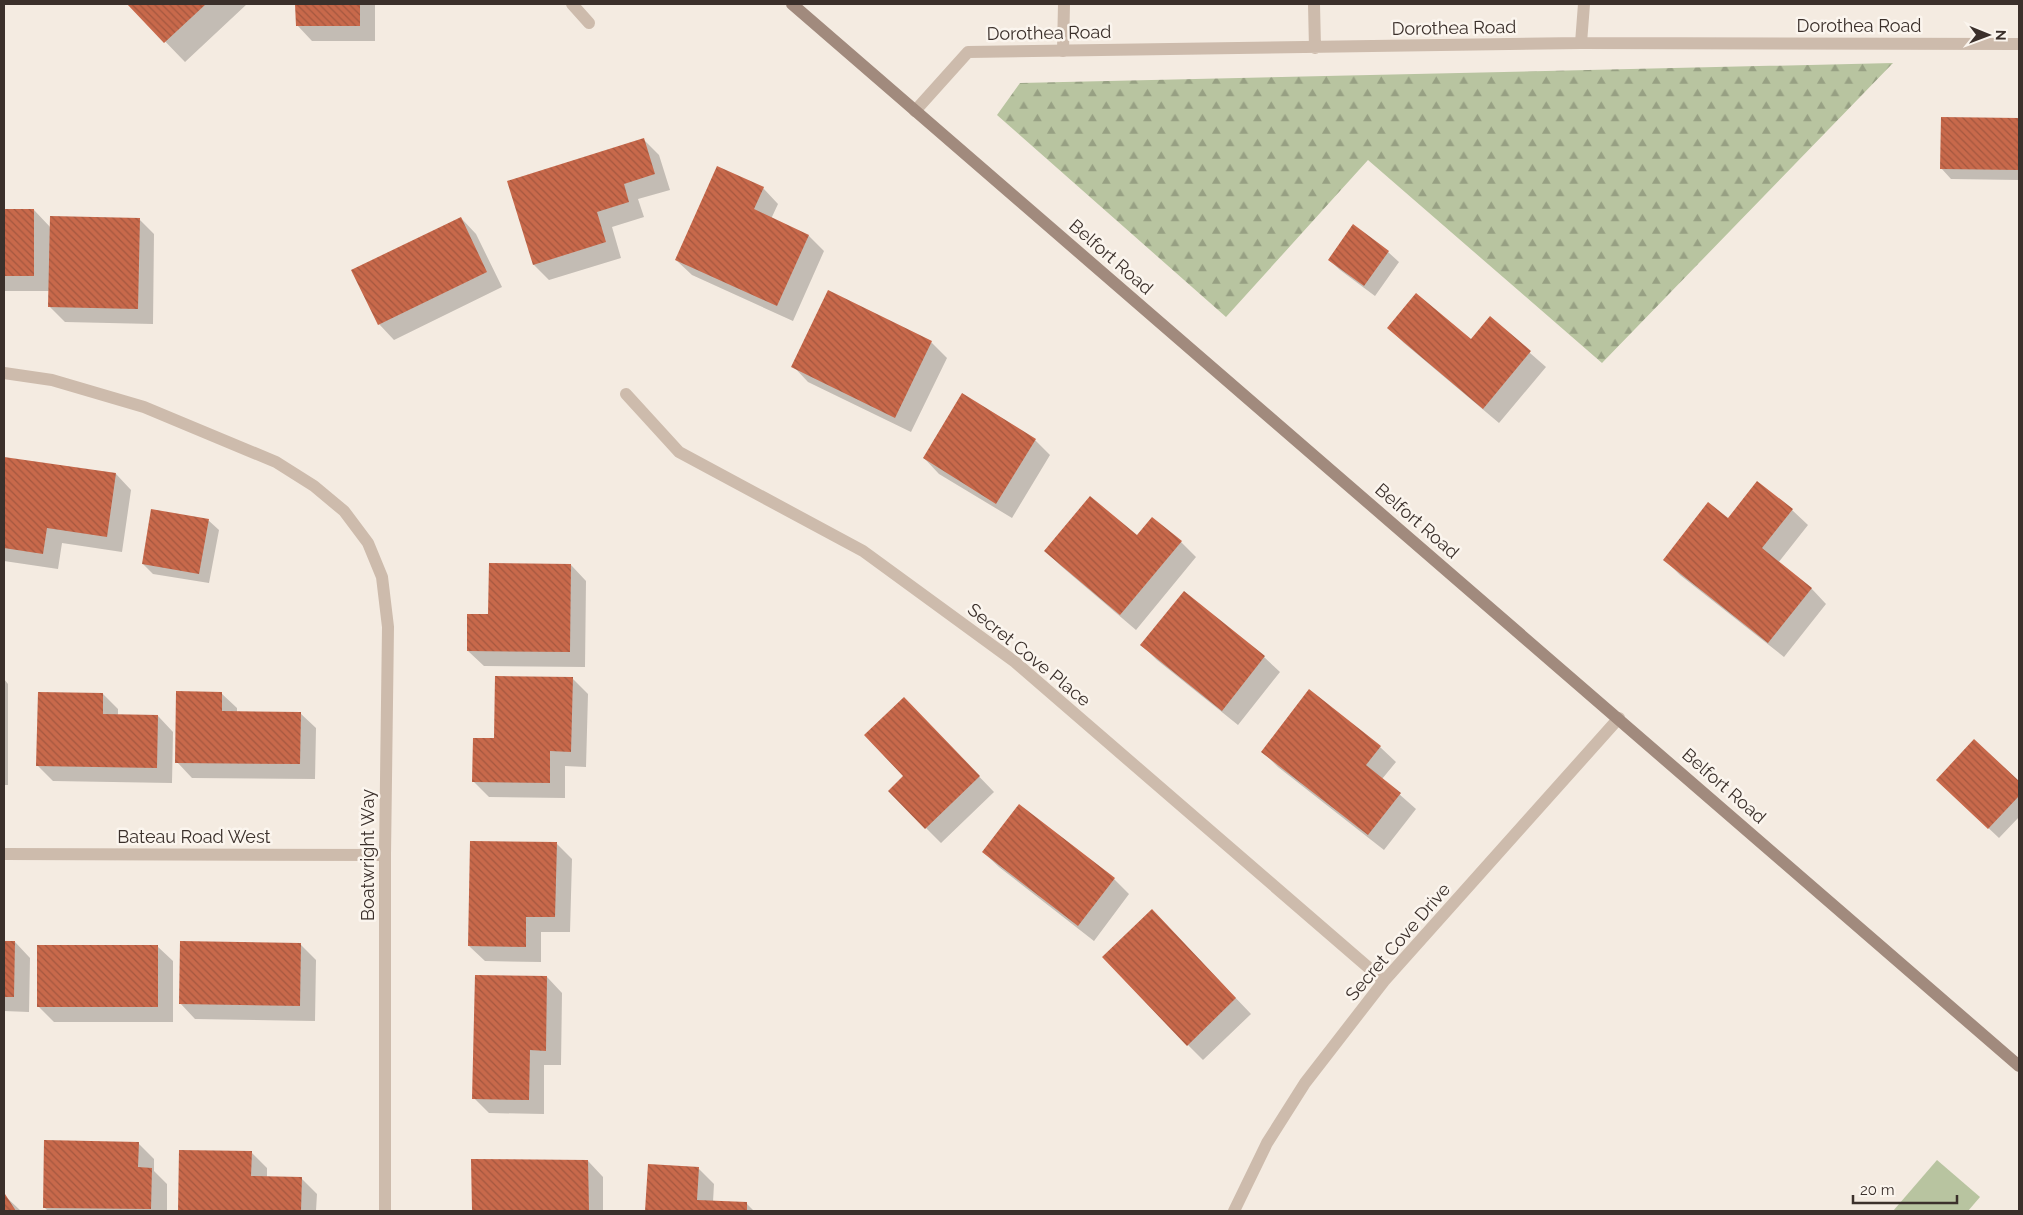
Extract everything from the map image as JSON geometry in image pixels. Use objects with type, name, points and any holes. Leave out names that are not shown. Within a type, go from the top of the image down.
[{"type":"street","points":[[572,4],[589,23]]},
{"type":"street","name":"Belfort Road","points":[[792,4],[2019,1066]]},
{"type":"street","points":[[1063,50],[1064,4]]},
{"type":"street","points":[[1314,4],[1315,48]]},
{"type":"street","points":[[1581,43],[1584,4]]},
{"type":"street","name":"Dorothea Road","points":[[915,111],[968,52],[1581,43],[2019,44]]},
{"type":"street","name":"Boatwright Way","points":[[4,373],[52,380],[144,407],[276,462],[314,486],[344,511],[368,543],[382,576],[388,627],[385,856],[385,1211]]},
{"type":"street","name":"Secret Cove Place","points":[[626,394],[679,452],[863,551],[1015,662],[1384,982]]},
{"type":"street","name":"Secret Cove Drive","points":[[1234,1211],[1267,1143],[1305,1083],[1384,982],[1618,718]]},
{"type":"street","name":"Bateau Road West","points":[[4,854],[385,856]]},
{"type":"green space","points":[[1893,63],[1602,363],[1368,160],[1226,317],[997,115],[1020,83]]},
{"type":"green space","points":[[1937,1160],[1980,1197],[1968,1211],[1893,1211]]},
{"type":"building","points":[[127,4],[206,4],[164,43]]},
{"type":"building","points":[[295,4],[360,4],[360,26],[296,26]]},
{"type":"building","points":[[1941,117],[2019,118],[2019,170],[1940,169]]},
{"type":"building","points":[[644,138],[655,174],[624,184],[629,202],[597,212],[606,242],[533,265],[507,181]]},
{"type":"building","points":[[717,166],[764,187],[754,209],[809,235],[777,306],[675,260]]},
{"type":"building","points":[[4,209],[34,209],[34,276],[4,276]]},
{"type":"building","points":[[50,216],[140,218],[138,309],[48,307]]},
{"type":"building","points":[[461,217],[487,272],[378,325],[351,270]]},
{"type":"building","points":[[1353,224],[1389,251],[1364,286],[1328,260]]},
{"type":"building","points":[[828,290],[932,341],[895,418],[791,367]]},
{"type":"building","points":[[1416,293],[1471,339],[1490,316],[1531,351],[1483,409],[1387,328]]},
{"type":"building","points":[[962,393],[1036,439],[996,504],[923,458]]},
{"type":"building","points":[[4,457],[116,473],[107,537],[47,528],[43,554],[4,548]]},
{"type":"building","points":[[1757,481],[1793,509],[1762,548],[1812,588],[1768,643],[1663,560],[1708,502],[1728,518]]},
{"type":"building","points":[[1090,496],[1137,535],[1152,517],[1182,541],[1120,615],[1044,551]]},
{"type":"building","points":[[151,509],[209,519],[199,574],[142,564]]},
{"type":"building","points":[[489,563],[571,564],[570,652],[467,651],[467,614],[488,614]]},
{"type":"building","points":[[1184,591],[1265,656],[1222,711],[1140,645]]},
{"type":"building","points":[[495,676],[573,677],[571,752],[550,751],[550,783],[472,782],[473,738],[494,738]]},
{"type":"building","points":[[1309,689],[1381,746],[1366,765],[1401,793],[1368,835],[1261,752]]},
{"type":"building","points":[[176,691],[222,692],[222,711],[301,712],[300,764],[175,763]]},
{"type":"building","points":[[38,692],[103,693],[103,714],[158,715],[157,768],[36,766]]},
{"type":"building","points":[[904,697],[980,776],[925,829],[888,791],[903,776],[864,735]]},
{"type":"building","points":[[1974,739],[2019,781],[2019,796],[1988,829],[1936,780]]},
{"type":"building","points":[[1019,804],[1115,878],[1078,926],[982,852]]},
{"type":"building","points":[[470,841],[557,842],[555,917],[526,917],[526,947],[468,946]]},
{"type":"building","points":[[1152,909],[1236,998],[1187,1046],[1102,957]]},
{"type":"building","points":[[4,941],[15,941],[14,997],[4,997]]},
{"type":"building","points":[[180,941],[301,943],[300,1006],[179,1004]]},
{"type":"building","points":[[37,945],[158,945],[158,1007],[37,1007]]},
{"type":"building","points":[[475,975],[547,976],[546,1051],[530,1050],[529,1100],[472,1099]]},
{"type":"building","points":[[44,1140],[139,1142],[138,1167],[152,1168],[151,1209],[43,1208]]},
{"type":"building","points":[[179,1150],[252,1151],[251,1176],[302,1177],[301,1211],[178,1211]]},
{"type":"building","points":[[471,1159],[588,1160],[589,1211],[472,1211]]},
{"type":"building","points":[[648,1164],[699,1167],[697,1200],[747,1202],[747,1211],[645,1211]]},
{"type":"building","points":[[5,1194],[16,1211],[4,1211]]}]
